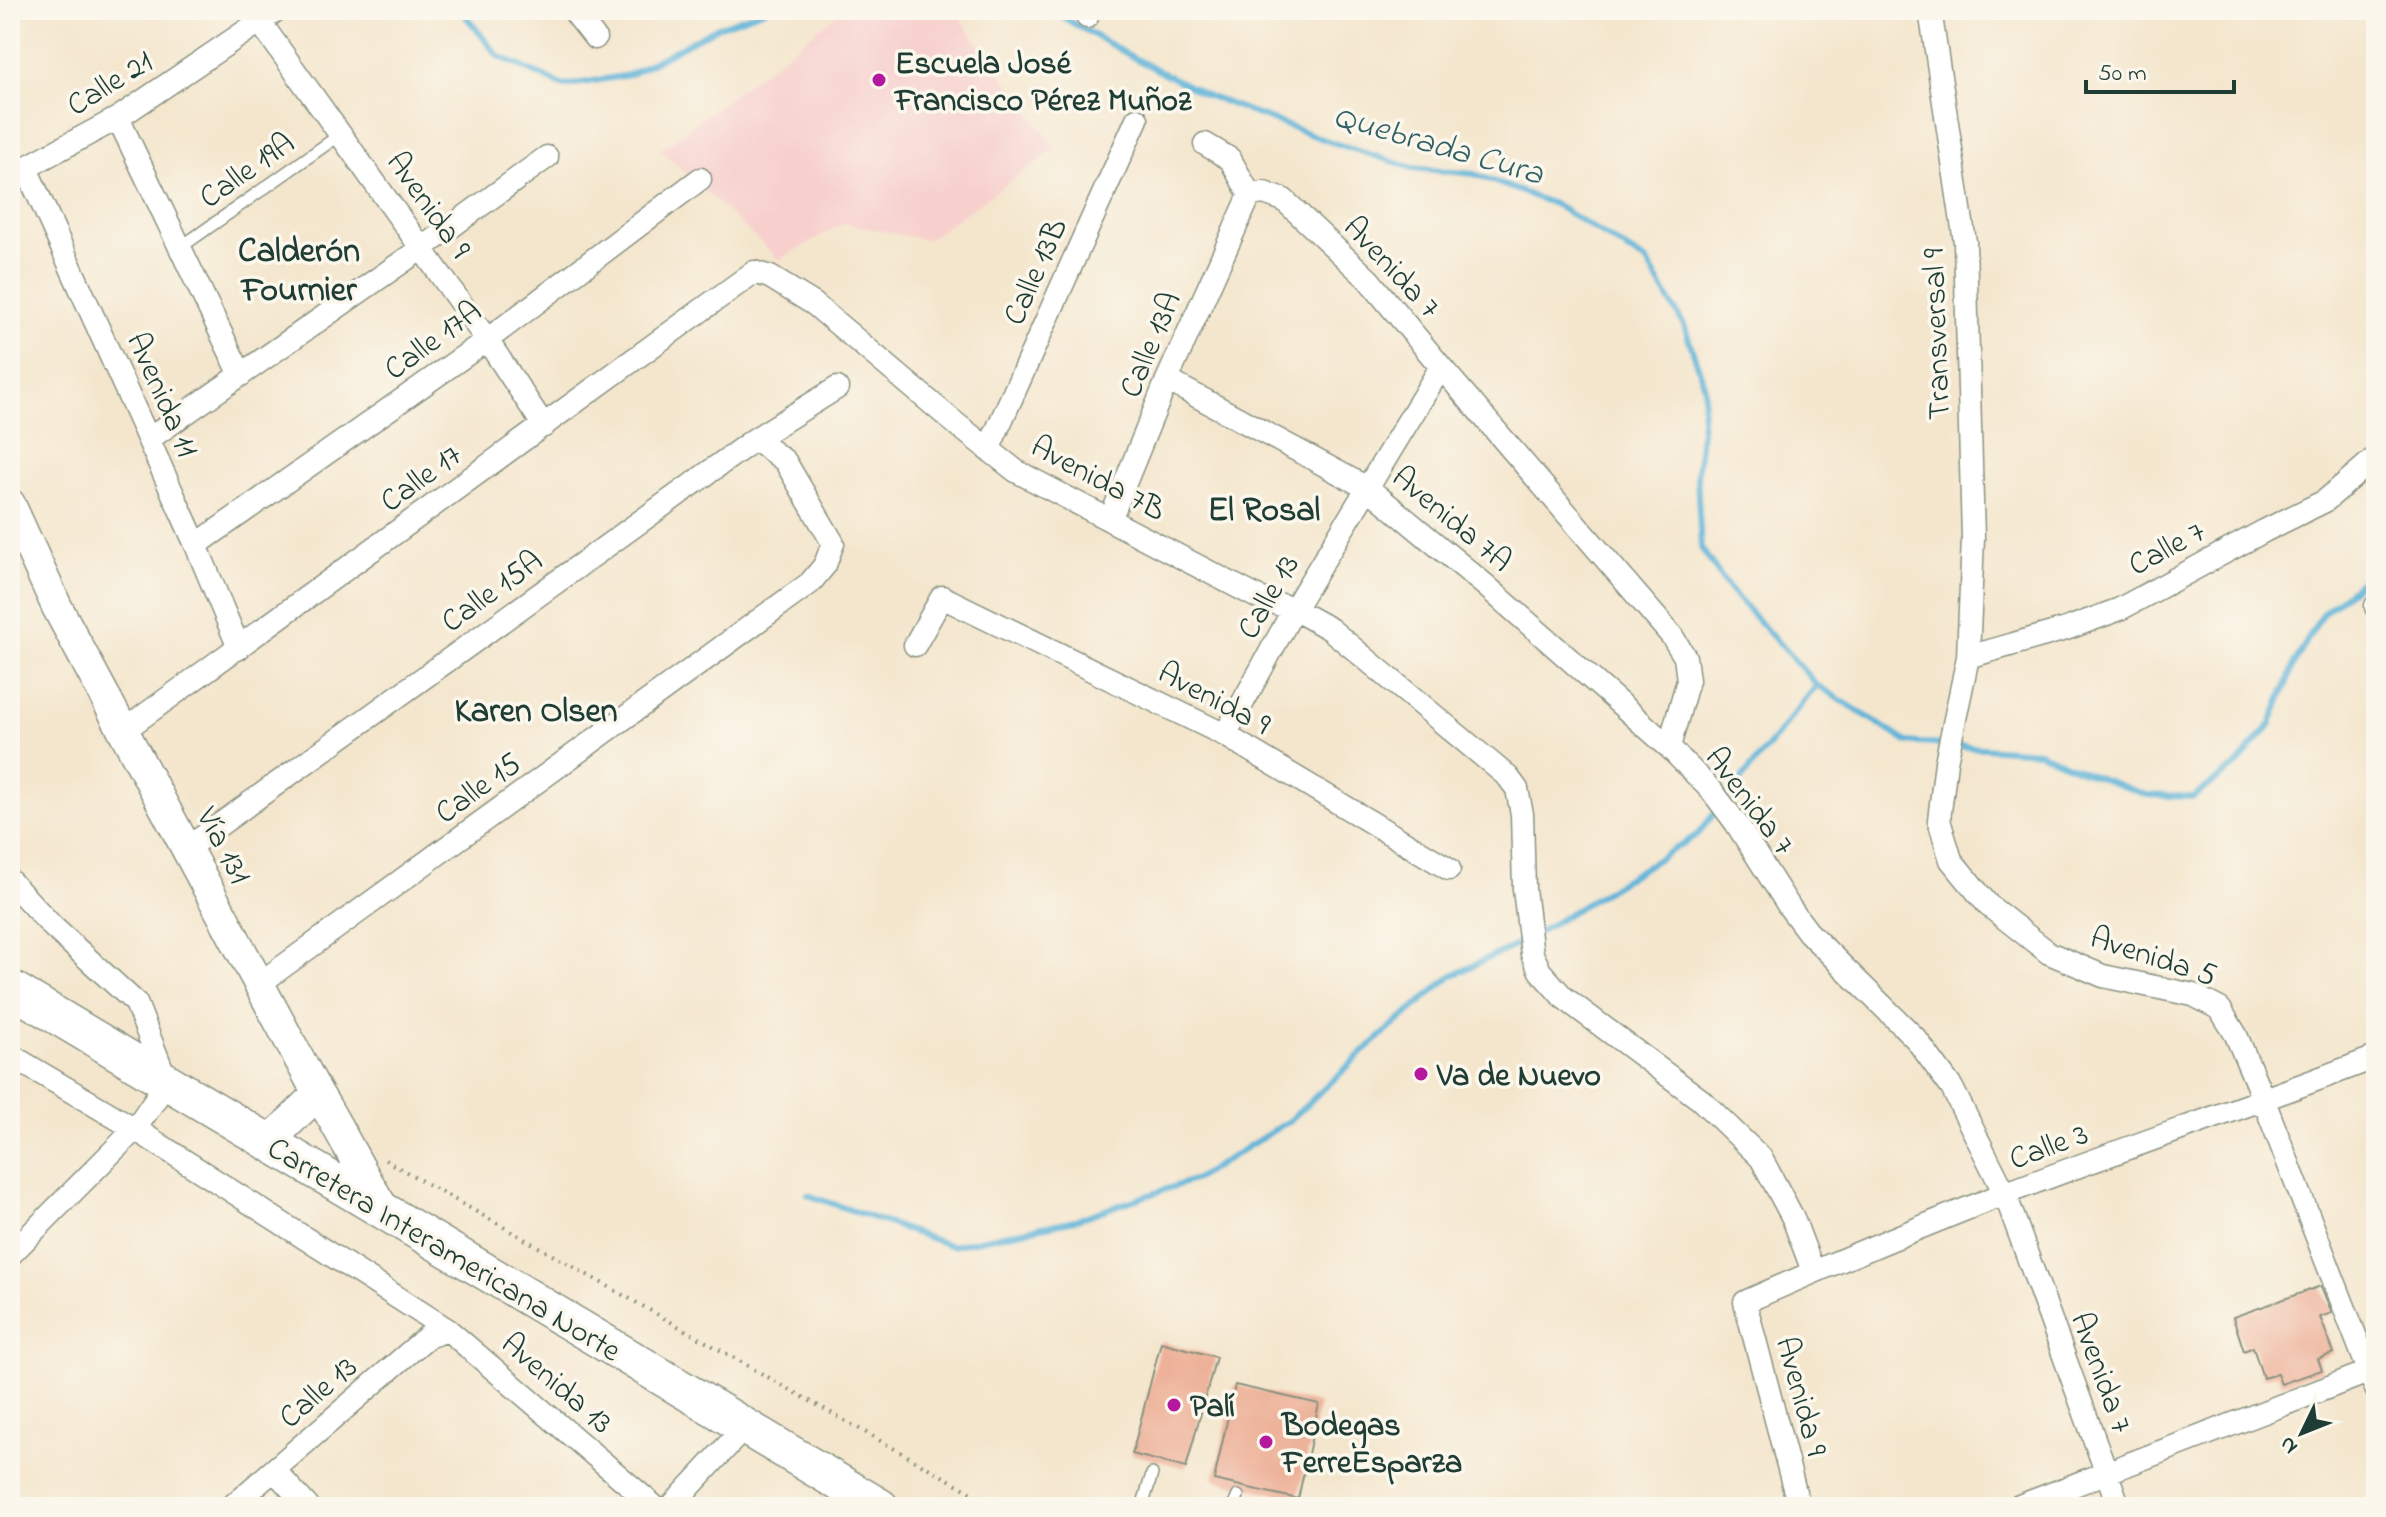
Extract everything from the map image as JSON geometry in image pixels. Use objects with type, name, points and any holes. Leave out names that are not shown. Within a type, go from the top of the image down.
[{"type":"highway","name":"Carretera Interamericana Norte","points":[[10,988],[167,1082],[273,1135],[388,1213],[880,1507]]},
{"type":"main road","name":"Vía 131","points":[[15,498],[57,607],[318,1094],[372,1169],[388,1213]]},
{"type":"main road","points":[[273,1135],[318,1094]]},
{"type":"street","points":[[573,10],[595,38]]},
{"type":"street","name":"Transversal 9","points":[[1930,10],[1965,242],[1973,538],[1968,657]]},
{"type":"street","name":"Calle 21","points":[[18,172],[118,118],[269,16]]},
{"type":"street","name":"Avenida 9","points":[[269,16],[341,134],[544,426]]},
{"type":"street","points":[[118,118],[241,375]]},
{"type":"street","name":"Calle 13B","points":[[988,450],[1137,119]]},
{"type":"street","points":[[1205,144],[1230,159],[1250,195]]},
{"type":"street","points":[[149,439],[547,157]]},
{"type":"street","name":"Avenida 11","points":[[18,172],[149,439],[239,648]]},
{"type":"street","name":"Calle 17A","points":[[196,545],[487,340],[700,179]]},
{"type":"street","name":"Avenida 7","points":[[1250,195],[1264,193],[1284,200],[1369,280],[1672,636],[1685,657],[1688,680],[1669,747],[1712,791],[1808,932],[1916,1039],[1952,1088],[2005,1194],[2119,1507]]},
{"type":"street","name":"Calle 13A","points":[[1110,520],[1167,380],[1250,195]]},
{"type":"street","name":"Avenida 7B","points":[[754,272],[770,277],[814,304],[1016,471],[1259,598],[1294,609],[1330,629],[1508,777],[1517,789],[1522,814],[1524,889],[1532,954],[1540,971],[1563,997],[1701,1100],[1761,1158],[1793,1218],[1813,1271]]},
{"type":"street","name":"Calle 17","points":[[123,731],[754,272]]},
{"type":"street","name":"Calle 13","points":[[1225,735],[1294,609],[1441,367]]},
{"type":"street","name":"Avenida 7A","points":[[1167,380],[1369,489],[1485,585],[1669,747]]},
{"type":"street","name":"Calle 15A","points":[[186,849],[755,439],[837,388]]},
{"type":"street","name":"Calle 15","points":[[259,984],[810,583],[825,565],[833,543],[785,461],[755,439]]},
{"type":"street","name":"Calle 7","points":[[1968,657],[2066,629],[2120,609],[2325,501],[2376,457]]},
{"type":"street","name":"Avenida 9","points":[[915,645],[942,597],[1225,735],[1449,869]]},
{"type":"street","name":"Avenida 5","points":[[1968,657],[1946,762],[1939,820],[1951,860],[1988,905],[2049,953],[2103,976],[2193,995],[2220,1009],[2236,1035],[2264,1101],[2374,1377]]},
{"type":"street","points":[[10,881],[53,927],[136,1003],[167,1082],[135,1129],[10,1255]]},
{"type":"street","name":"Avenida 13","points":[[10,1055],[135,1129],[448,1330],[655,1507]]},
{"type":"street","name":"Calle 3","points":[[1745,1302],[1813,1271],[2005,1194],[2264,1101],[2376,1057]]},
{"type":"street","name":"Avenida 9","points":[[1745,1302],[1799,1507]]},
{"type":"street","name":"Calle 13","points":[[231,1507],[427,1337],[448,1330]]},
{"type":"street","points":[[2017,1507],[2106,1472],[2374,1377]]},
{"type":"street","points":[[671,1507],[745,1427]]},
{"type":"street","points":[[274,1470],[308,1507]]},
{"type":"lane","name":"Calle 19A","points":[[181,247],[341,134]]},
{"type":"lane","points":[[1142,1507],[1152,1474]]},
{"type":"path","points":[[10,469],[15,498]]},
{"type":"path","points":[[372,1169],[997,1507]]},
{"type":"shaded area","name":"Escuela José Francisco Pérez Muñoz","points":[[843,10],[954,10],[1056,149],[927,240],[844,223],[779,260],[661,150]]},
{"type":"building","points":[[2321,1286],[2332,1313],[2320,1317],[2334,1353],[2318,1359],[2322,1370],[2281,1384],[2277,1374],[2263,1378],[2253,1347],[2244,1351],[2233,1317]]},
{"type":"building","name":"Palí","points":[[1161,1342],[1216,1357],[1186,1468],[1132,1454]]},
{"type":"building","name":"Bodegas FerreEsparza","points":[[1235,1385],[1319,1404],[1298,1499],[1214,1480]]},
{"type":"waterway","name":"Quebrada Cura","points":[[461,10],[498,56],[564,86],[629,75],[718,27],[765,10]]},
{"type":"waterway","name":"Quebrada Cura","points":[[1056,10],[1062,17],[1136,59],[1208,96],[1328,141],[1413,168],[1474,174],[1556,205],[1647,262],[1684,325],[1705,387],[1697,476],[1701,548],[1730,590],[1817,685],[1907,742],[1944,745]]},
{"type":"waterway","name":"Quebrada Cura","points":[[1955,746],[2039,752],[2147,795],[2193,797],[2236,766],[2271,724],[2294,664],[2322,614],[2376,569]]},
{"type":"waterway","points":[[1536,934],[1697,835],[1817,685]]},
{"type":"waterway","points":[[808,1195],[952,1246],[1075,1220],[1196,1179],[1289,1121],[1451,976],[1527,940]]},
{"type":"place","name":"Escuela José Francisco Pérez Muñoz","points":[[879,80]]},
{"type":"place","name":"Va de Nuevo","points":[[1421,1074]]},
{"type":"place","name":"Palí","points":[[1174,1405]]},
{"type":"place","name":"Bodegas FerreEsparza","points":[[1266,1442]]},
{"type":"district","name":"Calderón Fournier","points":[[299,268]]},
{"type":"district","name":"El Rosal","points":[[1264,508]]},
{"type":"district","name":"Karen Olsen","points":[[536,709]]}]
